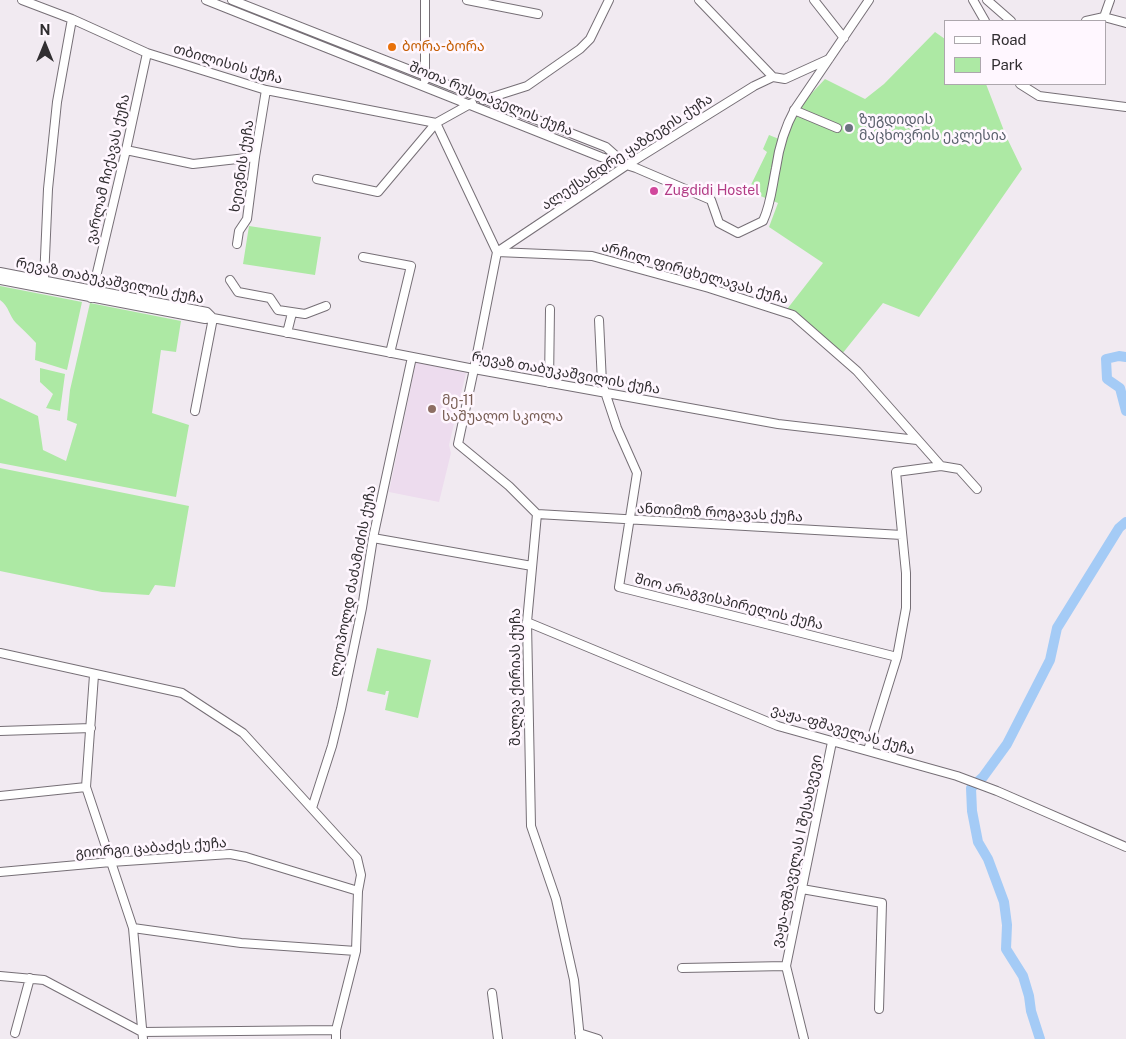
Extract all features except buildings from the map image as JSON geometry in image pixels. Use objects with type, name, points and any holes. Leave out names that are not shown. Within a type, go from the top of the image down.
[{"type":"street","name":"თბილისის ქუჩა","points":[[22,0],[147,53],[266,90],[436,123]]},
{"type":"street","name":"შოთა რუსთაველის ქუჩა","points":[[206,0],[711,200],[719,223],[738,233],[763,221],[771,200],[776,165],[787,123],[794,110]]},
{"type":"street","name":"შოთა რუსთაველის ქუჩა","points":[[232,0],[606,147],[627,166]]},
{"type":"street","points":[[424,86],[425,0]]},
{"type":"street","points":[[468,0],[538,14]]},
{"type":"street","points":[[317,179],[378,192],[436,123],[470,104],[527,86],[580,49],[590,39],[609,0]]},
{"type":"street","points":[[699,0],[773,77],[785,80],[831,58]]},
{"type":"street","points":[[814,0],[844,38]]},
{"type":"street","points":[[837,128],[794,110],[869,0]]},
{"type":"street","points":[[973,0],[984,20]]},
{"type":"street","points":[[987,0],[1011,20]]},
{"type":"street","points":[[1104,16],[1110,0]]},
{"type":"street","points":[[1090,20],[1104,16],[1126,23]]},
{"type":"street","points":[[44,280],[48,189],[57,102],[72,20]]},
{"type":"street","name":"ვარლამ ჩიქავას ქუჩა","points":[[92,294],[147,53]]},
{"type":"street","name":"ალექსანდრე ყაზბეგის ქუჩა","points":[[497,252],[627,166],[754,86],[773,77]]},
{"type":"street","points":[[1022,85],[1039,96],[1126,107]]},
{"type":"street","name":"ხეივნის ქუჩა","points":[[237,244],[239,230],[247,220],[266,90]]},
{"type":"street","points":[[436,123],[497,252],[458,444],[509,486],[537,514]]},
{"type":"street","points":[[126,150],[193,164],[255,157]]},
{"type":"street","name":"არჩილ ფირცხელავას ქუჩა","points":[[497,252],[592,256],[709,288],[793,315],[857,371],[941,466]]},
{"type":"street","points":[[363,257],[411,266],[390,353]]},
{"type":"street","name":"რევაზ თაბუკაშვილის ქუჩა","points":[[0,272],[44,280],[92,294]]},
{"type":"street","name":"რევაზ თაბუკაშვილის ქუჩა","points":[[0,280],[207,312],[213,318],[287,333],[778,424],[917,440]]},
{"type":"street","points":[[230,280],[238,292],[270,298],[278,310],[305,314],[326,306]]},
{"type":"street","points":[[549,383],[550,310]]},
{"type":"street","points":[[287,333],[292,313]]},
{"type":"street","points":[[195,412],[213,318]]},
{"type":"street","points":[[599,320],[602,382],[617,428],[637,473],[630,520]]},
{"type":"street","name":"ლეოპოლდ ძაძამიძის ქუჩა","points":[[312,808],[332,746],[362,608],[373,538],[412,357]]},
{"type":"street","points":[[868,750],[897,657],[906,608],[906,573],[896,472],[941,466],[959,469],[977,489]]},
{"type":"street","name":"ანთიმოზ როგავას ქუჩა","points":[[537,514],[902,535]]},
{"type":"street","name":"შალვა ქირიას ქუჩა","points":[[537,514],[527,622],[530,826],[556,899],[574,980],[580,1036]]},
{"type":"street","name":"შიო არაგვისპირელის ქუჩა","points":[[630,520],[620,587],[897,657]]},
{"type":"street","points":[[373,538],[532,566]]},
{"type":"street","name":"ვაჟა-ფშაველას ქუჩა","points":[[527,622],[778,726],[957,776],[997,790],[1126,847]]},
{"type":"street","points":[[0,654],[182,693],[243,733],[357,858],[361,875],[358,891],[356,951],[336,1030],[336,1039]]},
{"type":"street","points":[[94,675],[86,787],[133,928],[143,1035]]},
{"type":"street","points":[[0,731],[91,728]]},
{"type":"street","name":"ვაჟა-ფშაველას I შესახვევი","points":[[804,1039],[786,966],[832,742]]},
{"type":"street","points":[[0,796],[86,787]]},
{"type":"street","name":"გიორგი ცაბაძეს ქუჩა","points":[[0,872],[230,854],[246,857],[358,891]]},
{"type":"street","points":[[802,889],[882,903],[879,1009]]},
{"type":"street","points":[[133,928],[241,943],[356,951]]},
{"type":"street","name":"ვაჟა-ფშაველას I შესახვევი","points":[[682,968],[786,966]]},
{"type":"street","points":[[0,976],[44,980],[143,1035],[271,1035],[336,1030]]},
{"type":"street","points":[[15,1032],[30,978]]},
{"type":"street","points":[[492,993],[498,1039]]},
{"type":"street","points":[[580,1036],[598,1039]]},
{"type":"shaded area","name":"მე-11 საშუალო სკოლა","points":[[416,362],[466,373],[449,445],[451,453],[439,502],[389,492]]},
{"type":"green space","points":[[935,32],[944,38],[944,85],[986,85],[1006,136],[1022,169],[919,317],[883,303],[842,354],[784,313],[823,263],[769,227],[778,203],[748,191],[767,152],[763,149],[769,135],[784,141],[797,109],[825,79],[865,99],[884,84]]},
{"type":"green space","points":[[249,226],[321,237],[315,275],[243,264]]},
{"type":"green space","points":[[0,286],[82,302],[67,370],[35,360],[36,343],[14,320],[0,300]]},
{"type":"green space","points":[[90,303],[181,321],[176,352],[161,350],[152,413],[189,425],[176,497],[0,463],[0,398],[38,416],[43,450],[66,461],[77,424],[67,420],[70,390]]},
{"type":"green space","points":[[40,368],[65,374],[60,411],[46,408],[53,394],[40,382]]},
{"type":"green space","points":[[0,468],[189,506],[175,587],[155,585],[149,595],[102,592],[0,571]]},
{"type":"green space","points":[[377,648],[431,660],[418,718],[385,710],[389,691],[386,691],[385,695],[367,691]]},
{"type":"waterway","points":[[1126,357],[1119,356],[1106,359],[1107,379],[1120,388],[1126,411]]},
{"type":"waterway","points":[[1040,1039],[1023,976],[1006,949],[1007,925],[1004,902],[988,859],[978,842],[972,811],[971,788],[983,777],[1007,744],[1050,660],[1057,628],[1119,528],[1126,522]]},
{"type":"place","name":"ბორა-ბორა","points":[[392,47]]},
{"type":"place","name":"ზუგდიდის მაცხოვრის ეკლესია","points":[[849,128]]},
{"type":"place","name":"Zugdidi Hostel","points":[[654,191]]},
{"type":"place","name":"მე-11 საშუალო სკოლა","points":[[432,409]]}]
